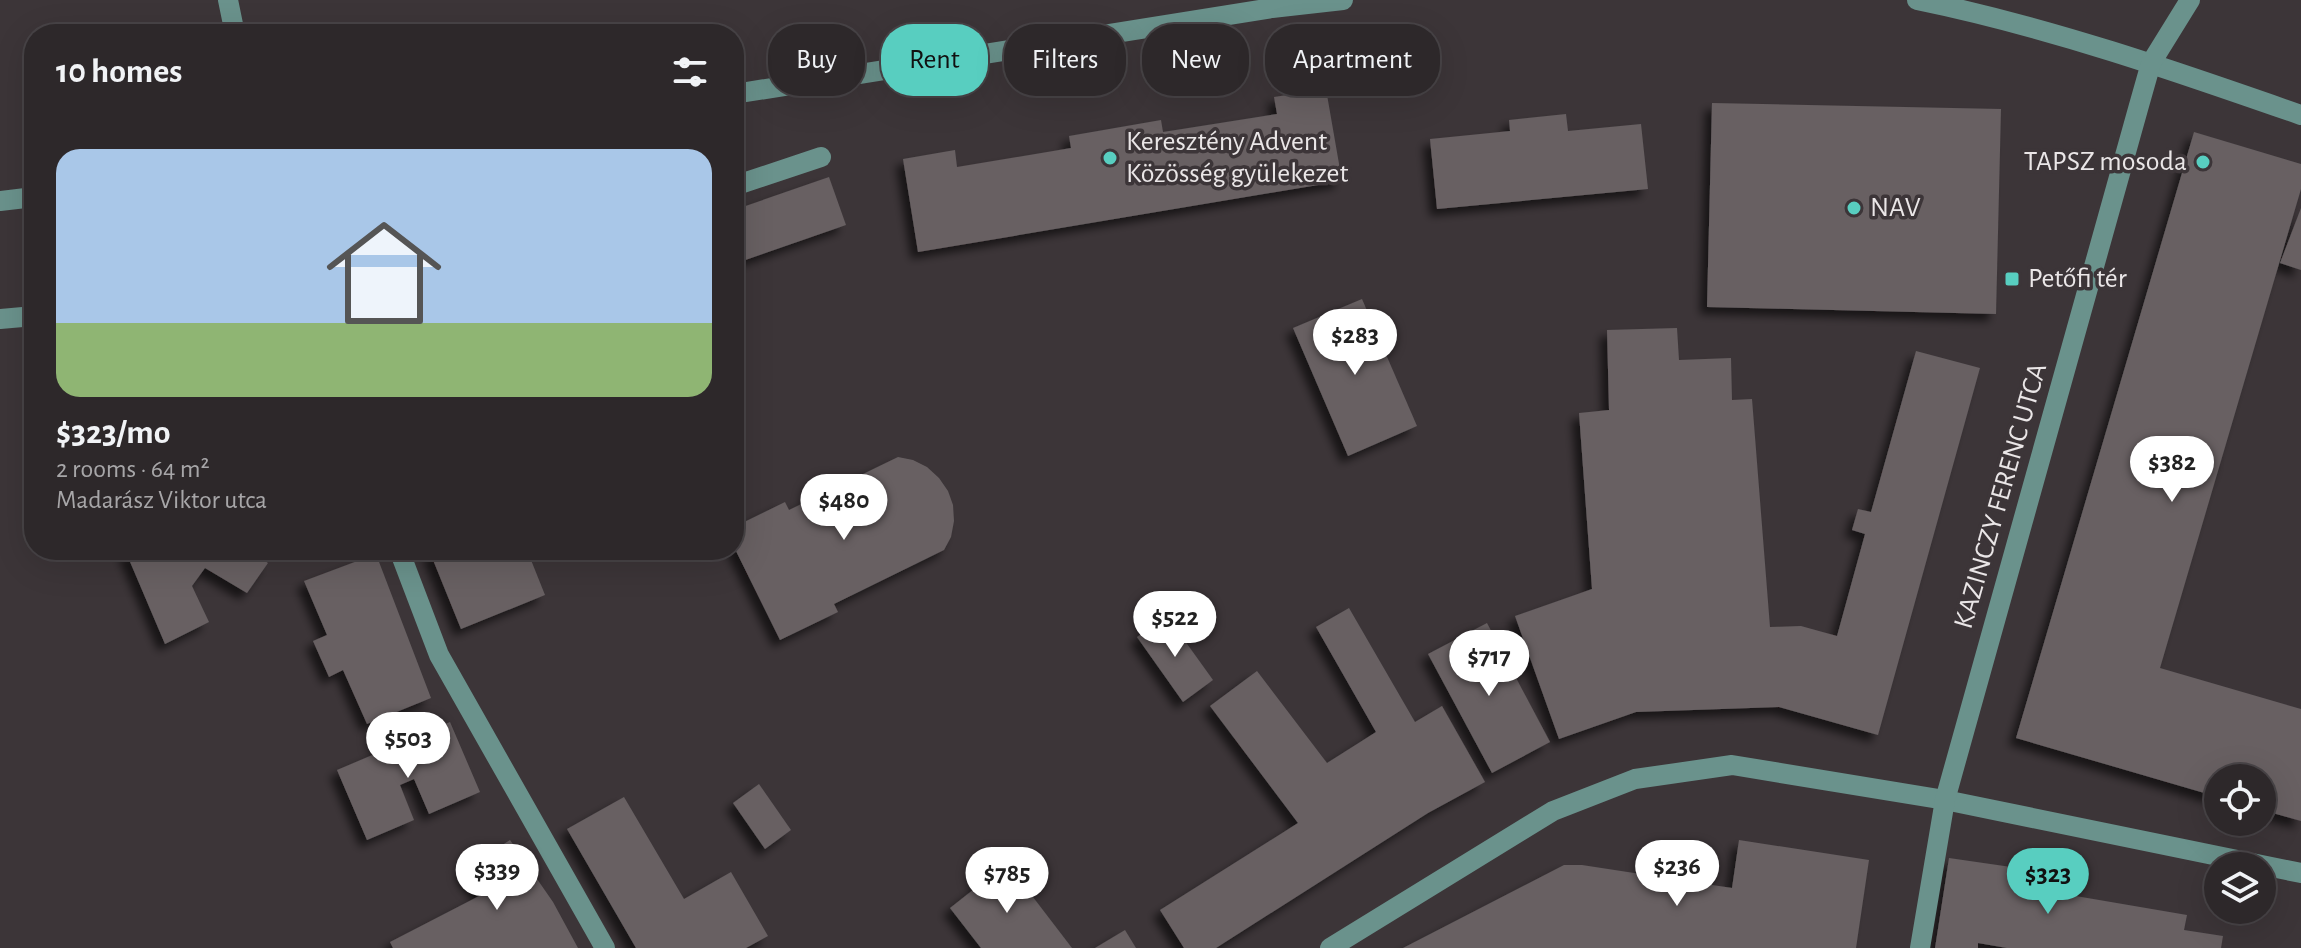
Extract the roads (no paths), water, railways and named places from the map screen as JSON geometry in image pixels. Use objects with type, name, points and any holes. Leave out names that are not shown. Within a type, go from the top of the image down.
[{"type":"street","points":[[228,0],[233,24]]},
{"type":"street","points":[[744,92],[1272,8],[1343,0]]},
{"type":"street","points":[[1917,0],[1979,13],[2151,63],[2301,115]]},
{"type":"street","name":"KAZINCZY FERENC UTCA","points":[[1920,948],[1945,800],[2151,63],[2190,0]]},
{"type":"street","points":[[744,183],[821,157]]},
{"type":"street","points":[[0,201],[24,198]]},
{"type":"street","points":[[0,319],[24,317]]},
{"type":"street","points":[[403,560],[439,655],[605,948]]},
{"type":"street","points":[[1330,948],[1553,811],[1635,779],[1732,765],[1945,800],[2301,873]]},
{"type":"place","name":"Keresztény Advent Közösség gyülekezet","points":[[1110,158]]},
{"type":"place","name":"TAPSZ mosoda","points":[[2203,162]]},
{"type":"place","name":"NAV","points":[[1854,208]]},
{"type":"place","name":"Petőfi tér","points":[[2012,279]]}]
